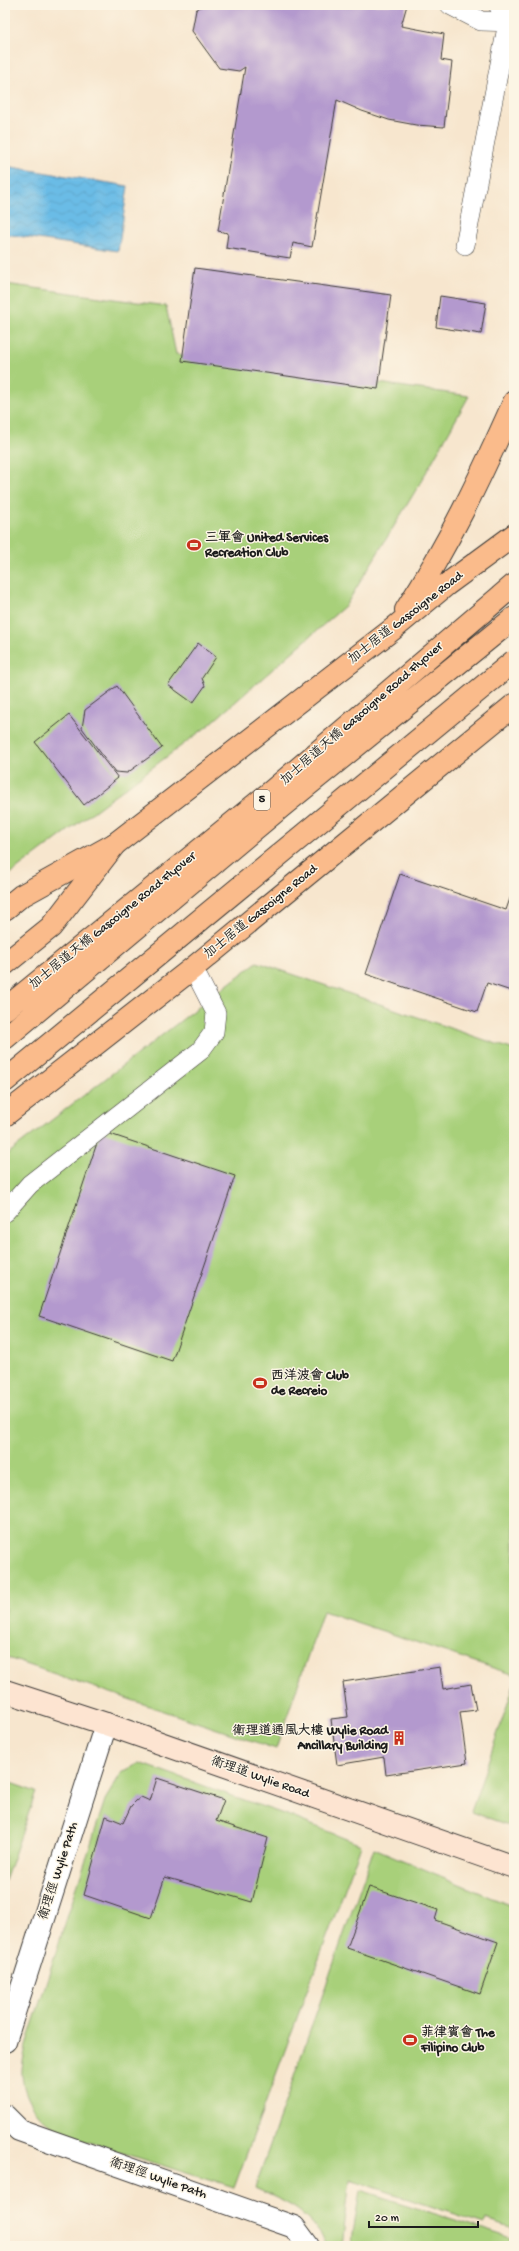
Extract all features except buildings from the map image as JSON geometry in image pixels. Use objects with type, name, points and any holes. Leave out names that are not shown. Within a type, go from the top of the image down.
[{"type":"main road","points":[[393,628],[432,570],[458,524],[514,402]]},
{"type":"main road","name":"加士居道 Gascoigne Road","points":[[5,909],[21,896],[115,844],[393,628],[446,585],[514,535]]},
{"type":"main road","name":"加士居道天橋 Gascoigne Road Flyover","points":[[5,1009],[272,791],[514,585]]},
{"type":"main road","name":"加士居道天橋 Gascoigne Road Flyover","points":[[5,1038],[282,806],[514,618]]},
{"type":"main road","points":[[5,1081],[514,661]]},
{"type":"main road","name":"加士居道 Gascoigne Road","points":[[5,1115],[193,968],[514,705]]},
{"type":"main road","points":[[5,964],[51,927],[115,844]]},
{"type":"street","name":"衛理道 Wylie Road","points":[[5,1691],[106,1724],[514,1867]]},
{"type":"street","name":"衛理徑 Wylie Path","points":[[5,2041],[106,1724]]},
{"type":"street","name":"衛理徑 Wylie Path","points":[[5,2116],[19,2130],[294,2227],[308,2246]]},
{"type":"lane","points":[[450,5],[481,21],[512,19]]},
{"type":"lane","points":[[498,5],[512,19]]},
{"type":"lane","points":[[465,246],[512,19]]},
{"type":"lane","points":[[5,1212],[30,1184],[200,1051],[214,1032],[216,1013],[193,968]]},
{"type":"green space","name":"三軍會 United Services Recreation Club","points":[[5,284],[166,306],[176,354],[469,396],[419,485],[346,605],[209,725],[5,878]]},
{"type":"green space","name":"西洋波會 Club de Recreio","points":[[257,962],[514,1050],[514,1675],[323,1611],[276,1749],[5,1657],[5,1156]]},
{"type":"green space","points":[[514,1685],[514,1827],[471,1812]]},
{"type":"green space","points":[[140,1763],[292,1817],[361,1845],[234,2188],[63,2134],[41,2117],[35,2110],[30,2103],[24,2086],[22,2068],[26,2045],[105,1800],[122,1772]]},
{"type":"green space","points":[[5,1781],[36,1792],[5,1881]]},
{"type":"green space","name":"菲律賓會 The Filipino Club","points":[[374,1848],[514,1907],[514,2228],[486,2219],[484,2224],[350,2179],[342,2246],[328,2246],[313,2224],[298,2210],[255,2188]]},
{"type":"green space","points":[[360,2190],[514,2239],[514,2246],[351,2246]]},
{"type":"water","points":[[5,166],[128,186],[118,251],[5,234]]},
{"type":"place","name":"三軍會 United Services Recreation Club","points":[[194,545]]},
{"type":"place","name":"西洋波會 Club de Recreio","points":[[260,1383]]},
{"type":"place","name":"衛理道通風大樓 Wylie Road Ancillary Building","points":[[399,1738]]},
{"type":"place","name":"菲律賓會 The Filipino Club","points":[[410,2040]]}]
